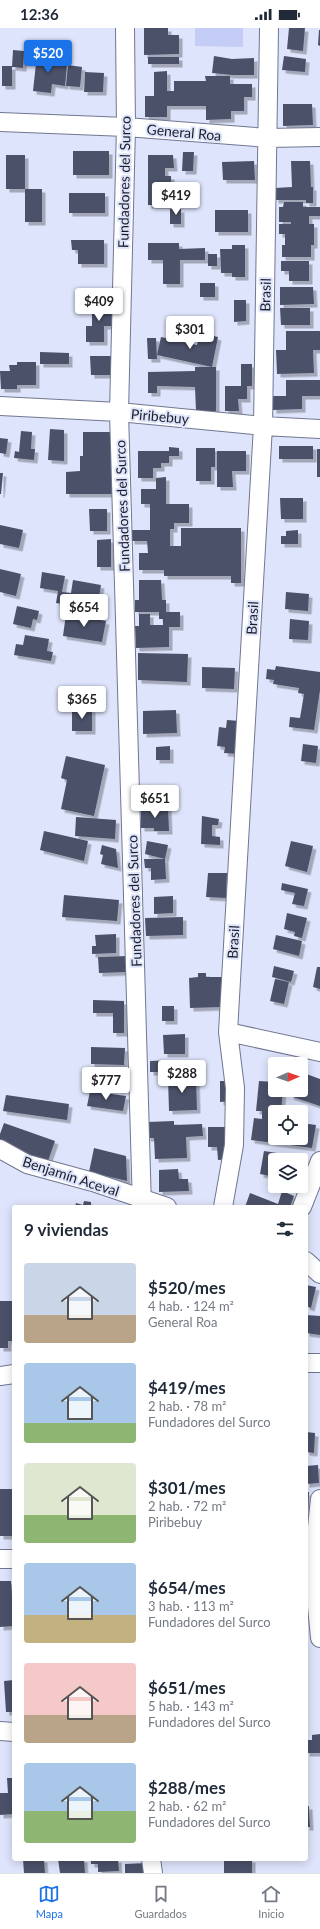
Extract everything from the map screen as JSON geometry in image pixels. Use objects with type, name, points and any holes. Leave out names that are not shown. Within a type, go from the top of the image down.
[{"type":"street","name":"Fundadores del Surco","points":[[126,28],[126,127],[119,412],[142,1203]]},
{"type":"street","name":"Brasil","points":[[223,1205],[234,1145],[235,1088],[228,1032],[263,426],[269,28]]},
{"type":"street","name":"General Roa","points":[[0,122],[126,127],[268,138],[320,137]]},
{"type":"street","name":"Piribebuy","points":[[0,406],[119,412],[263,426],[320,429]]},
{"type":"street","points":[[228,1032],[320,1052]]},
{"type":"street","name":"Benjamín Aceval","points":[[0,1149],[27,1164],[142,1203],[154,1205]]},
{"type":"street","points":[[303,1205],[320,1161]]},
{"type":"street","points":[[308,1263],[320,1274]]},
{"type":"street","points":[[308,1362],[320,1363]]},
{"type":"street","points":[[0,1376],[12,1374]]},
{"type":"street","points":[[320,1499],[310,1565],[320,1638]]},
{"type":"street","points":[[0,1559],[12,1559]]},
{"type":"street","points":[[0,1732],[12,1732]]},
{"type":"street","points":[[151,1861],[153,1873]]},
{"type":"shaded area","points":[[195,28],[243,28],[243,47],[195,46]]},
{"type":"building","points":[[144,28],[168,28],[168,35],[179,35],[179,54],[144,55]]},
{"type":"building","points":[[289,28],[305,28],[303,51],[287,49]]},
{"type":"building","points":[[320,30],[320,46],[318,45]]},
{"type":"building","points":[[13,50],[24,51],[23,68],[12,67]]},
{"type":"building","points":[[37,54],[55,56],[54,64],[67,65],[65,86],[52,84],[51,93],[33,91]]},
{"type":"building","points":[[214,56],[232,59],[254,58],[254,75],[212,73]]},
{"type":"building","points":[[284,56],[306,59],[305,72],[282,70]]},
{"type":"building","points":[[148,57],[179,57],[179,64],[148,64]]},
{"type":"building","points":[[68,65],[82,67],[80,87],[66,86]]},
{"type":"building","points":[[2,66],[12,66],[12,86],[2,86]]},
{"type":"building","points":[[167,71],[167,91],[174,91],[174,81],[206,81],[205,76],[230,76],[230,84],[252,84],[252,97],[244,97],[244,111],[231,111],[231,119],[206,120],[206,106],[167,106],[167,117],[145,117],[145,96],[154,96],[154,72]]},
{"type":"building","points":[[85,72],[104,73],[103,92],[84,92]]},
{"type":"building","points":[[283,104],[312,104],[313,125],[283,126]]},
{"type":"building","points":[[73,151],[109,151],[109,175],[73,175]]},
{"type":"building","points":[[183,152],[194,152],[193,171],[182,171]]},
{"type":"building","points":[[6,155],[25,155],[25,189],[6,189]]},
{"type":"building","points":[[148,155],[173,155],[174,168],[165,168],[165,176],[171,176],[172,205],[148,205]]},
{"type":"building","points":[[254,161],[255,180],[223,180],[222,162]]},
{"type":"building","points":[[291,161],[310,161],[313,203],[306,203],[306,200],[275,200],[275,188],[292,187]]},
{"type":"building","points":[[25,189],[42,189],[42,222],[25,222]]},
{"type":"building","points":[[69,193],[105,193],[105,213],[69,213]]},
{"type":"building","points":[[284,202],[303,202],[303,207],[320,207],[320,216],[309,216],[309,224],[314,224],[314,245],[311,245],[311,257],[282,257],[282,245],[285,245],[285,234],[279,234],[279,224],[291,224],[291,222],[279,222],[279,207],[283,207]]},
{"type":"building","points":[[170,209],[181,209],[181,224],[170,224]]},
{"type":"building","points":[[215,210],[248,210],[248,232],[215,232]]},
{"type":"building","points":[[71,240],[104,240],[104,264],[78,264],[78,250],[72,250]]},
{"type":"building","points":[[148,243],[179,243],[179,249],[205,248],[205,260],[180,260],[180,284],[163,284],[163,260],[148,260]]},
{"type":"building","points":[[232,245],[245,245],[245,277],[232,277],[232,273],[221,273],[220,249],[232,249]]},
{"type":"building","points":[[208,254],[217,254],[217,266],[208,266]]},
{"type":"building","points":[[281,261],[309,261],[309,281],[289,281],[289,271],[281,271]]},
{"type":"building","points":[[200,283],[215,283],[215,297],[200,297]]},
{"type":"building","points":[[280,287],[313,287],[314,304],[280,305]]},
{"type":"building","points":[[234,300],[246,300],[246,321],[234,322]]},
{"type":"building","points":[[92,302],[112,302],[112,326],[104,326],[104,342],[86,342],[86,326],[92,326]]},
{"type":"building","points":[[280,308],[310,308],[310,325],[281,325]]},
{"type":"building","points":[[286,331],[320,331],[320,350],[313,350],[314,373],[277,374],[276,350],[286,350]]},
{"type":"building","points":[[200,333],[218,337],[212,367],[157,355],[161,337],[197,345]]},
{"type":"building","points":[[147,338],[156,338],[157,359],[148,359]]},
{"type":"building","points":[[40,352],[69,353],[69,364],[40,364]]},
{"type":"building","points":[[90,356],[113,356],[113,375],[91,375]]},
{"type":"building","points":[[17,362],[36,362],[36,385],[17,385],[17,389],[1,389],[0,371],[10,371],[9,365],[17,365]]},
{"type":"building","points":[[241,364],[252,364],[252,386],[247,386],[247,399],[238,399],[239,411],[225,411],[225,386],[241,386]]},
{"type":"building","points":[[195,367],[216,367],[216,411],[196,411],[195,387],[157,386],[157,393],[148,393],[148,372],[195,371]]},
{"type":"building","points":[[286,380],[320,380],[320,396],[302,396],[302,409],[273,410],[273,396],[286,396]]},
{"type":"building","points":[[50,429],[64,430],[64,461],[48,460]]},
{"type":"building","points":[[21,431],[32,432],[31,449],[35,449],[34,460],[14,458],[15,451],[19,452]]},
{"type":"building","points":[[83,432],[115,432],[115,494],[66,494],[66,472],[80,471],[80,456],[83,456]]},
{"type":"building","points":[[0,438],[8,439],[6,454],[0,453]]},
{"type":"building","points":[[279,446],[313,446],[313,459],[279,459]]},
{"type":"building","points":[[169,447],[179,448],[179,456],[169,456],[169,463],[161,463],[161,468],[153,468],[153,478],[138,478],[138,451],[169,451]]},
{"type":"building","points":[[196,448],[215,448],[215,467],[211,467],[211,481],[196,481]]},
{"type":"building","points":[[317,449],[320,449],[320,477],[317,477]]},
{"type":"building","points":[[217,451],[246,451],[246,471],[232,471],[233,487],[217,487]]},
{"type":"building","points":[[0,473],[3,473],[1,494],[0,494]]},
{"type":"building","points":[[166,477],[166,504],[189,504],[189,523],[174,523],[174,529],[170,529],[170,546],[181,546],[181,528],[241,528],[241,583],[231,583],[231,576],[164,576],[164,570],[139,570],[139,553],[148,553],[147,541],[131,541],[131,530],[150,530],[150,504],[141,504],[141,489],[156,489],[156,478]]},
{"type":"building","points":[[280,498],[303,498],[303,519],[281,519]]},
{"type":"building","points":[[89,509],[107,509],[107,531],[90,531]]},
{"type":"building","points":[[0,525],[23,530],[19,548],[0,544]]},
{"type":"building","points":[[298,530],[298,544],[281,544],[281,536],[286,536],[286,531]]},
{"type":"building","points":[[111,539],[111,567],[97,567],[97,540]]},
{"type":"building","points":[[0,569],[21,574],[16,596],[0,592]]},
{"type":"building","points":[[42,572],[65,576],[62,592],[71,593],[73,580],[101,585],[97,609],[56,603],[58,591],[40,588]]},
{"type":"building","points":[[139,580],[161,580],[162,600],[166,600],[166,612],[180,612],[180,627],[169,627],[169,647],[136,648],[135,626],[139,626],[139,614],[150,614],[150,625],[163,625],[163,619],[159,619],[159,612],[135,612],[135,600],[139,600]]},
{"type":"building","points":[[286,592],[309,594],[308,611],[285,609]]},
{"type":"building","points":[[17,606],[39,611],[37,620],[33,619],[31,628],[13,624]]},
{"type":"building","points":[[66,614],[106,621],[102,642],[63,636]]},
{"type":"building","points":[[290,619],[309,621],[308,640],[289,639]]},
{"type":"building","points":[[25,635],[49,639],[47,651],[53,652],[51,661],[14,655],[16,644],[23,645]]},
{"type":"building","points":[[138,653],[188,654],[187,682],[138,680]]},
{"type":"building","points":[[276,666],[320,672],[320,690],[314,730],[289,727],[290,717],[300,718],[304,694],[298,693],[299,688],[273,684],[274,680],[266,679],[267,669],[275,670]]},
{"type":"building","points":[[202,667],[235,668],[234,689],[202,688]]},
{"type":"building","points":[[72,709],[92,709],[92,731],[72,731]]},
{"type":"building","points":[[176,710],[177,733],[143,734],[143,711]]},
{"type":"building","points":[[227,720],[240,721],[238,754],[224,753],[225,747],[217,746],[219,727],[226,728]]},
{"type":"building","points":[[303,744],[318,746],[316,763],[301,761]]},
{"type":"building","points":[[170,746],[170,760],[156,760],[156,747]]},
{"type":"building","points":[[66,756],[105,765],[94,816],[61,809],[67,780],[61,778]]},
{"type":"building","points":[[168,807],[169,831],[154,831],[154,828],[141,828],[141,808]]},
{"type":"building","points":[[202,816],[219,819],[218,825],[212,825],[212,836],[220,837],[220,845],[201,844]]},
{"type":"building","points":[[76,817],[116,820],[115,839],[75,836]]},
{"type":"building","points":[[44,831],[88,841],[84,861],[40,850]]},
{"type":"building","points":[[147,841],[168,845],[165,859],[145,854]]},
{"type":"building","points":[[291,841],[313,846],[307,872],[285,866]]},
{"type":"building","points":[[102,845],[116,849],[118,868],[101,864],[103,855],[100,854]]},
{"type":"building","points":[[144,859],[165,859],[166,879],[151,880],[151,868],[145,868]]},
{"type":"building","points":[[208,873],[227,873],[226,898],[206,897]]},
{"type":"building","points":[[282,883],[308,889],[304,906],[292,904],[295,893],[281,890]]},
{"type":"building","points":[[64,895],[119,900],[117,921],[62,917]]},
{"type":"building","points":[[173,896],[173,913],[154,914],[154,897]]},
{"type":"building","points":[[287,913],[307,918],[302,938],[294,936],[295,932],[284,929]]},
{"type":"building","points":[[183,917],[183,935],[146,936],[145,918]]},
{"type":"building","points":[[116,934],[116,953],[92,954],[92,946],[96,946],[95,935]]},
{"type":"building","points":[[276,935],[302,941],[299,956],[273,949]]},
{"type":"building","points":[[128,956],[128,972],[99,973],[98,957]]},
{"type":"building","points":[[274,966],[294,971],[291,982],[272,977]]},
{"type":"building","points":[[317,967],[320,967],[320,989],[313,987]]},
{"type":"building","points":[[198,973],[206,973],[206,977],[222,977],[223,1007],[190,1008],[189,978],[198,977]]},
{"type":"building","points":[[275,979],[289,982],[284,1004],[270,1001]]},
{"type":"building","points":[[93,1000],[124,1001],[124,1033],[113,1033],[113,1013],[93,1013]]},
{"type":"building","points":[[162,1006],[174,1006],[174,1021],[162,1021]]},
{"type":"building","points":[[185,1034],[185,1054],[164,1054],[163,1035]]},
{"type":"building","points":[[91,1047],[125,1048],[124,1065],[91,1064]]},
{"type":"building","points":[[175,1060],[175,1072],[150,1072],[150,1061]]},
{"type":"building","points":[[105,1068],[123,1068],[123,1088],[105,1087]]},
{"type":"building","points":[[308,1075],[320,1079],[320,1106],[293,1097],[308,1097]]},
{"type":"building","points":[[168,1078],[196,1078],[197,1110],[169,1111]]},
{"type":"building","points":[[220,1081],[233,1081],[234,1101],[220,1102]]},
{"type":"building","points":[[259,1081],[268,1082],[268,1097],[282,1097],[282,1105],[268,1105],[268,1142],[251,1140],[254,1118],[262,1119],[262,1111],[256,1111]]},
{"type":"building","points":[[90,1091],[126,1096],[123,1111],[87,1106]]},
{"type":"building","points":[[6,1095],[69,1104],[67,1120],[3,1111]]},
{"type":"building","points":[[174,1121],[174,1125],[202,1124],[203,1136],[186,1137],[187,1158],[155,1159],[154,1138],[147,1138],[147,1122]]},
{"type":"building","points":[[4,1123],[55,1141],[48,1161],[0,1144],[0,1134]]},
{"type":"building","points":[[308,1124],[316,1125],[312,1148],[289,1145],[308,1145]]},
{"type":"building","points":[[208,1127],[230,1127],[231,1159],[218,1160],[217,1147],[208,1147]]},
{"type":"building","points":[[94,1148],[126,1156],[127,1181],[89,1172]]},
{"type":"building","points":[[264,1151],[277,1153],[268,1153],[268,1176],[260,1174]]},
{"type":"building","points":[[178,1169],[179,1179],[188,1179],[189,1191],[159,1192],[159,1170]]},
{"type":"building","points":[[250,1193],[278,1204],[281,1193],[287,1193],[294,1196],[291,1205],[246,1205]]},
{"type":"building","points":[[84,1201],[91,1202],[91,1205],[83,1205]]},
{"type":"building","points":[[308,1285],[316,1287],[311,1308],[308,1307]]},
{"type":"building","points":[[0,1301],[12,1301],[12,1341],[8,1341],[8,1348],[0,1348]]},
{"type":"building","points":[[308,1315],[320,1316],[320,1335],[308,1333]]},
{"type":"building","points":[[308,1432],[315,1433],[314,1453],[308,1452]]},
{"type":"building","points":[[318,1465],[319,1483],[308,1484],[308,1466]]},
{"type":"building","points":[[0,1489],[12,1489],[12,1536],[0,1536]]},
{"type":"building","points":[[308,1492],[309,1492],[308,1529]]},
{"type":"building","points":[[0,1581],[11,1581],[12,1626],[0,1627]]},
{"type":"building","points":[[12,1680],[12,1712],[6,1712],[4,1681]]},
{"type":"building","points":[[320,1734],[320,1753],[308,1753],[308,1740],[312,1740],[312,1735]]},
{"type":"building","points":[[7,1778],[12,1778],[12,1814],[0,1815],[0,1793],[8,1793]]},
{"type":"building","points":[[308,1806],[309,1806],[310,1827],[308,1827]]},
{"type":"building","points":[[23,1861],[44,1861],[45,1873],[24,1873]]},
{"type":"building","points":[[58,1861],[84,1861],[85,1873],[60,1873]]},
{"type":"building","points":[[91,1861],[118,1861],[119,1871],[98,1872],[98,1864],[91,1864]]},
{"type":"building","points":[[224,1861],[252,1861],[252,1873],[224,1873]]},
{"type":"building","points":[[146,1863],[146,1873],[125,1873],[125,1864]]}]
